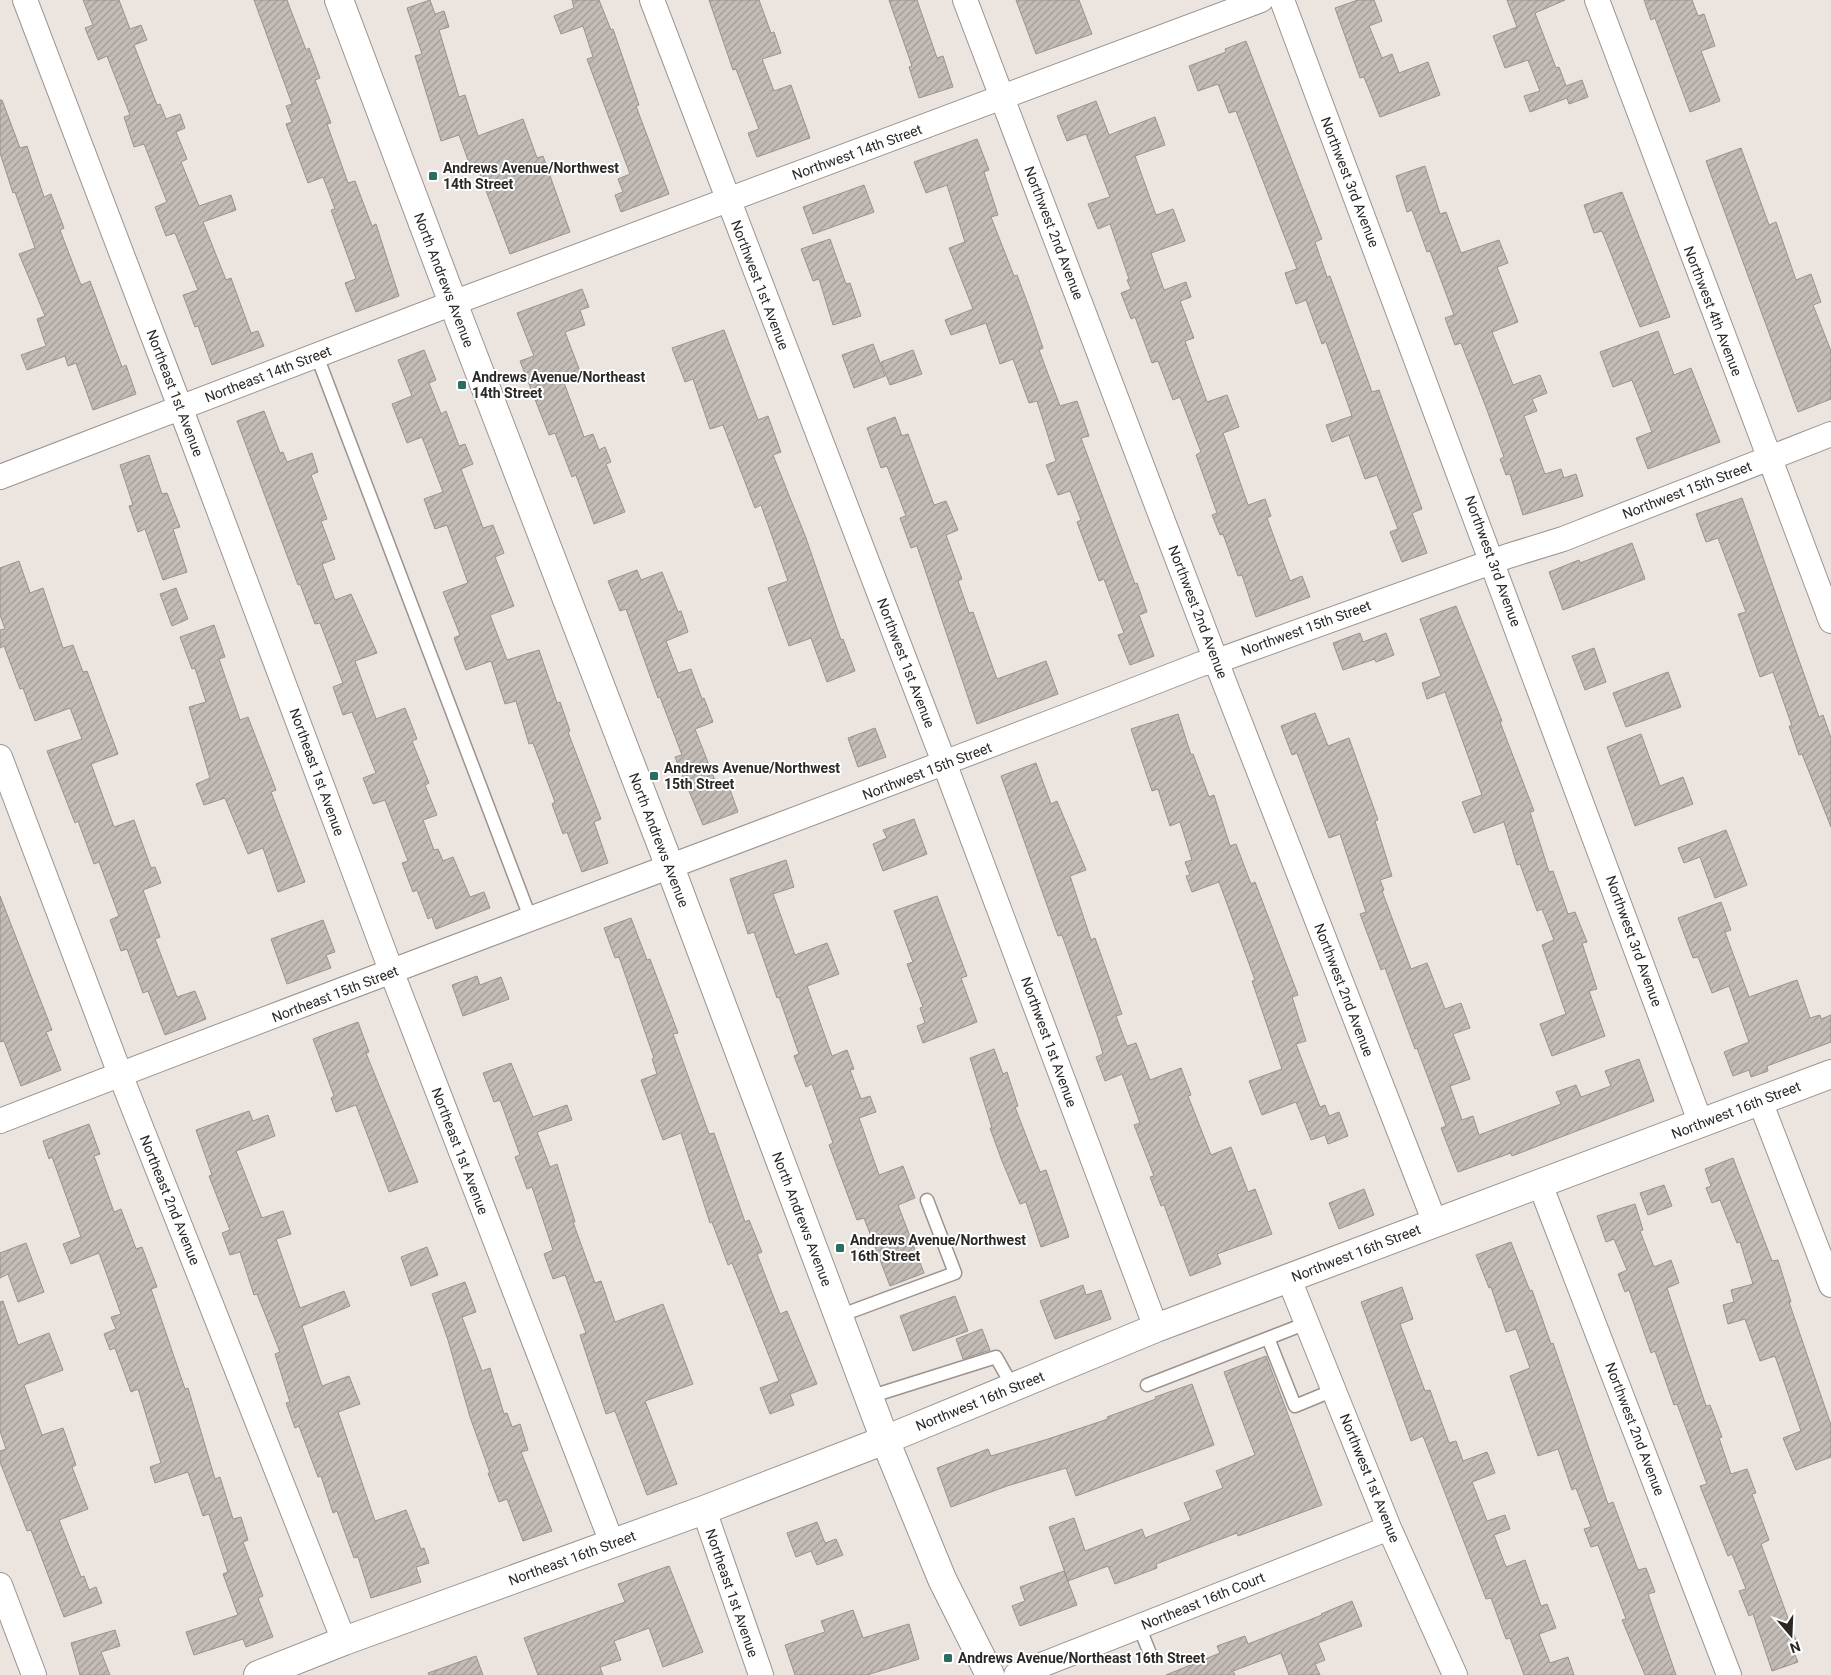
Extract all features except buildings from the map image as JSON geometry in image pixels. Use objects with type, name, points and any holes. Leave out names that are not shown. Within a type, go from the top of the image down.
[{"type":"main road","name":"North Andrews Avenue","points":[[339,0],[453,303],[670,866],[885,1440],[942,1578],[990,1675]]},
{"type":"main road","name":"Northwest 16th Street","points":[[885,1440],[1156,1328],[1831,1074]]},
{"type":"main road","name":"Northeast 16th Street","points":[[258,1675],[344,1641],[704,1510],[885,1440]]},
{"type":"street","name":"Northeast 1st Avenue","points":[[25,0],[181,408],[392,973],[612,1543]]},
{"type":"street","name":"Northwest 1st Avenue","points":[[652,0],[727,200],[945,764],[1156,1328]]},
{"type":"street","name":"Northwest 2nd Avenue","points":[[965,0],[1217,661],[1435,1223]]},
{"type":"street","name":"Northwest 14th Street","points":[[453,303],[1261,0]]},
{"type":"street","name":"Northwest 3rd Avenue","points":[[1282,0],[1701,1124]]},
{"type":"street","name":"Northwest 4th Avenue","points":[[1597,0],[1831,621]]},
{"type":"street","name":"Northeast 14th Street","points":[[0,478],[453,303]]},
{"type":"street","name":"Northwest 15th Street","points":[[670,866],[945,764],[1201,664],[1217,661],[1493,562],[1563,539],[1831,434]]},
{"type":"street","name":"Northeast 2nd Avenue","points":[[0,757],[120,1074],[344,1641]]},
{"type":"street","name":"Northeast 15th Street","points":[[0,1121],[670,866]]},
{"type":"street","points":[[1760,1101],[1831,1285]]},
{"type":"street","name":"Northwest 2nd Avenue","points":[[1540,1184],[1729,1675]]},
{"type":"street","name":"Northwest 1st Avenue","points":[[1289,1279],[1389,1528],[1455,1675]]},
{"type":"street","name":"Northeast 1st Avenue","points":[[704,1510],[761,1675]]},
{"type":"street","name":"Northeast 16th Court","points":[[1016,1675],[1389,1528]]},
{"type":"street","points":[[0,1585],[34,1675]]},
{"type":"lane","points":[[317,356],[531,920]]},
{"type":"lane","points":[[839,1316],[955,1273],[927,1200]]},
{"type":"lane","points":[[1147,1384],[1307,1323]]},
{"type":"lane","points":[[1268,1338],[1295,1406],[1334,1390]]},
{"type":"lane","points":[[869,1397],[996,1357],[1013,1388]]},
{"type":"lane","points":[[1139,1626],[1151,1656]]},
{"type":"place","name":"Andrews Avenue/Northwest 14th Street","points":[[433,176]]},
{"type":"place","name":"Andrews Avenue/Northeast 14th Street","points":[[462,385]]},
{"type":"place","name":"Andrews Avenue/Northwest 15th Street","points":[[654,776]]},
{"type":"place","name":"Andrews Avenue/Northwest 16th Street","points":[[840,1248]]},
{"type":"place","name":"Andrews Avenue/Northeast 16th Street","points":[[948,1658]]}]
